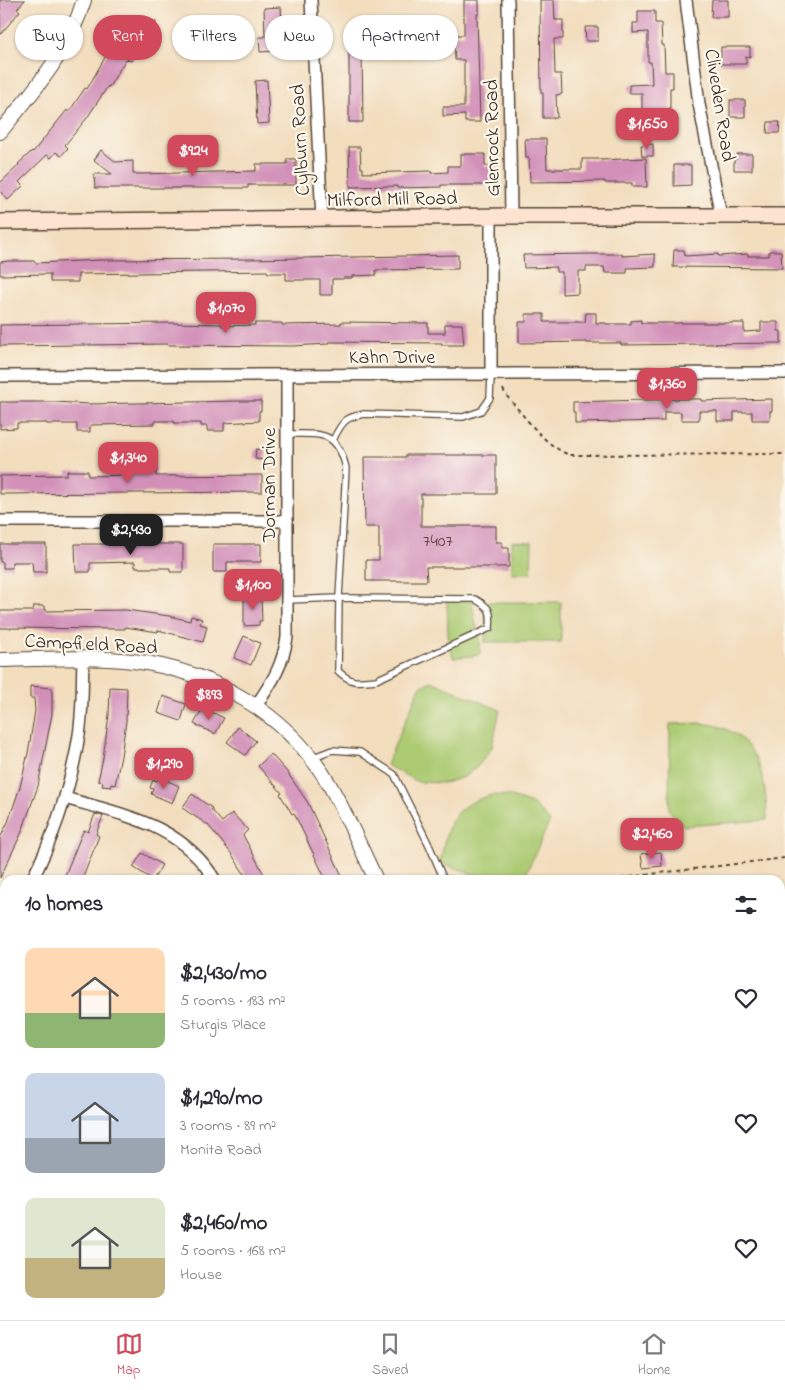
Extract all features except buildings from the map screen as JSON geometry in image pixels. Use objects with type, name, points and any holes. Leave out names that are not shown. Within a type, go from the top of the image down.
[{"type":"main road","name":"Milford Mill Road","points":[[0,222],[491,216],[785,216]]},
{"type":"street","points":[[0,132],[51,68],[68,40],[84,0]]},
{"type":"street","name":"Cylburn Road","points":[[311,0],[322,219]]},
{"type":"street","name":"Glenrock Road","points":[[508,0],[511,216]]},
{"type":"street","name":"Cliveden Road","points":[[686,0],[699,104],[721,216]]},
{"type":"street","name":"Glenrock Road","points":[[491,216],[491,375]]},
{"type":"street","name":"Kahn Drive","points":[[0,376],[785,373]]},
{"type":"street","name":"Dorman Drive","points":[[256,706],[277,675],[282,663],[287,637],[287,375]]},
{"type":"street","points":[[0,521],[287,521]]},
{"type":"street","points":[[34,875],[45,854],[66,798],[79,734],[83,659]]},
{"type":"street","name":"Campfield Road","points":[[0,660],[83,659],[132,661],[168,667],[198,676],[228,689],[256,706],[286,731],[311,758],[329,783],[374,875]]},
{"type":"street","points":[[66,798],[143,821],[162,831],[195,853],[212,875]]},
{"type":"lane","points":[[333,440],[338,428],[350,416],[364,414],[463,417],[481,411],[490,398],[491,375]]},
{"type":"lane","points":[[287,434],[317,434],[333,440],[340,449],[346,468],[339,598],[338,671],[348,680],[360,682],[376,680],[490,628],[491,616],[486,605],[475,599],[339,598],[287,600]]},
{"type":"lane","points":[[311,758],[332,750],[360,752],[394,774],[442,875]]},
{"type":"path","points":[[503,389],[505,394],[551,446],[570,455],[785,454]]},
{"type":"path","points":[[646,875],[785,858]]},
{"type":"green space","points":[[512,541],[532,542],[531,573],[512,573]]},
{"type":"green space","points":[[447,601],[472,601],[474,618],[480,639],[480,655],[453,658],[448,635]]},
{"type":"green space","points":[[486,602],[561,602],[561,642],[485,642]]},
{"type":"green space","points":[[431,681],[500,710],[492,747],[477,767],[464,777],[445,783],[418,782],[386,765],[420,687]]},
{"type":"green space","points":[[699,723],[716,725],[732,732],[744,741],[752,752],[762,777],[767,820],[684,826],[669,810],[670,724]]},
{"type":"green space","points":[[492,795],[509,796],[532,804],[550,821],[525,875],[478,875],[440,863],[453,818],[459,811],[478,799]]}]
